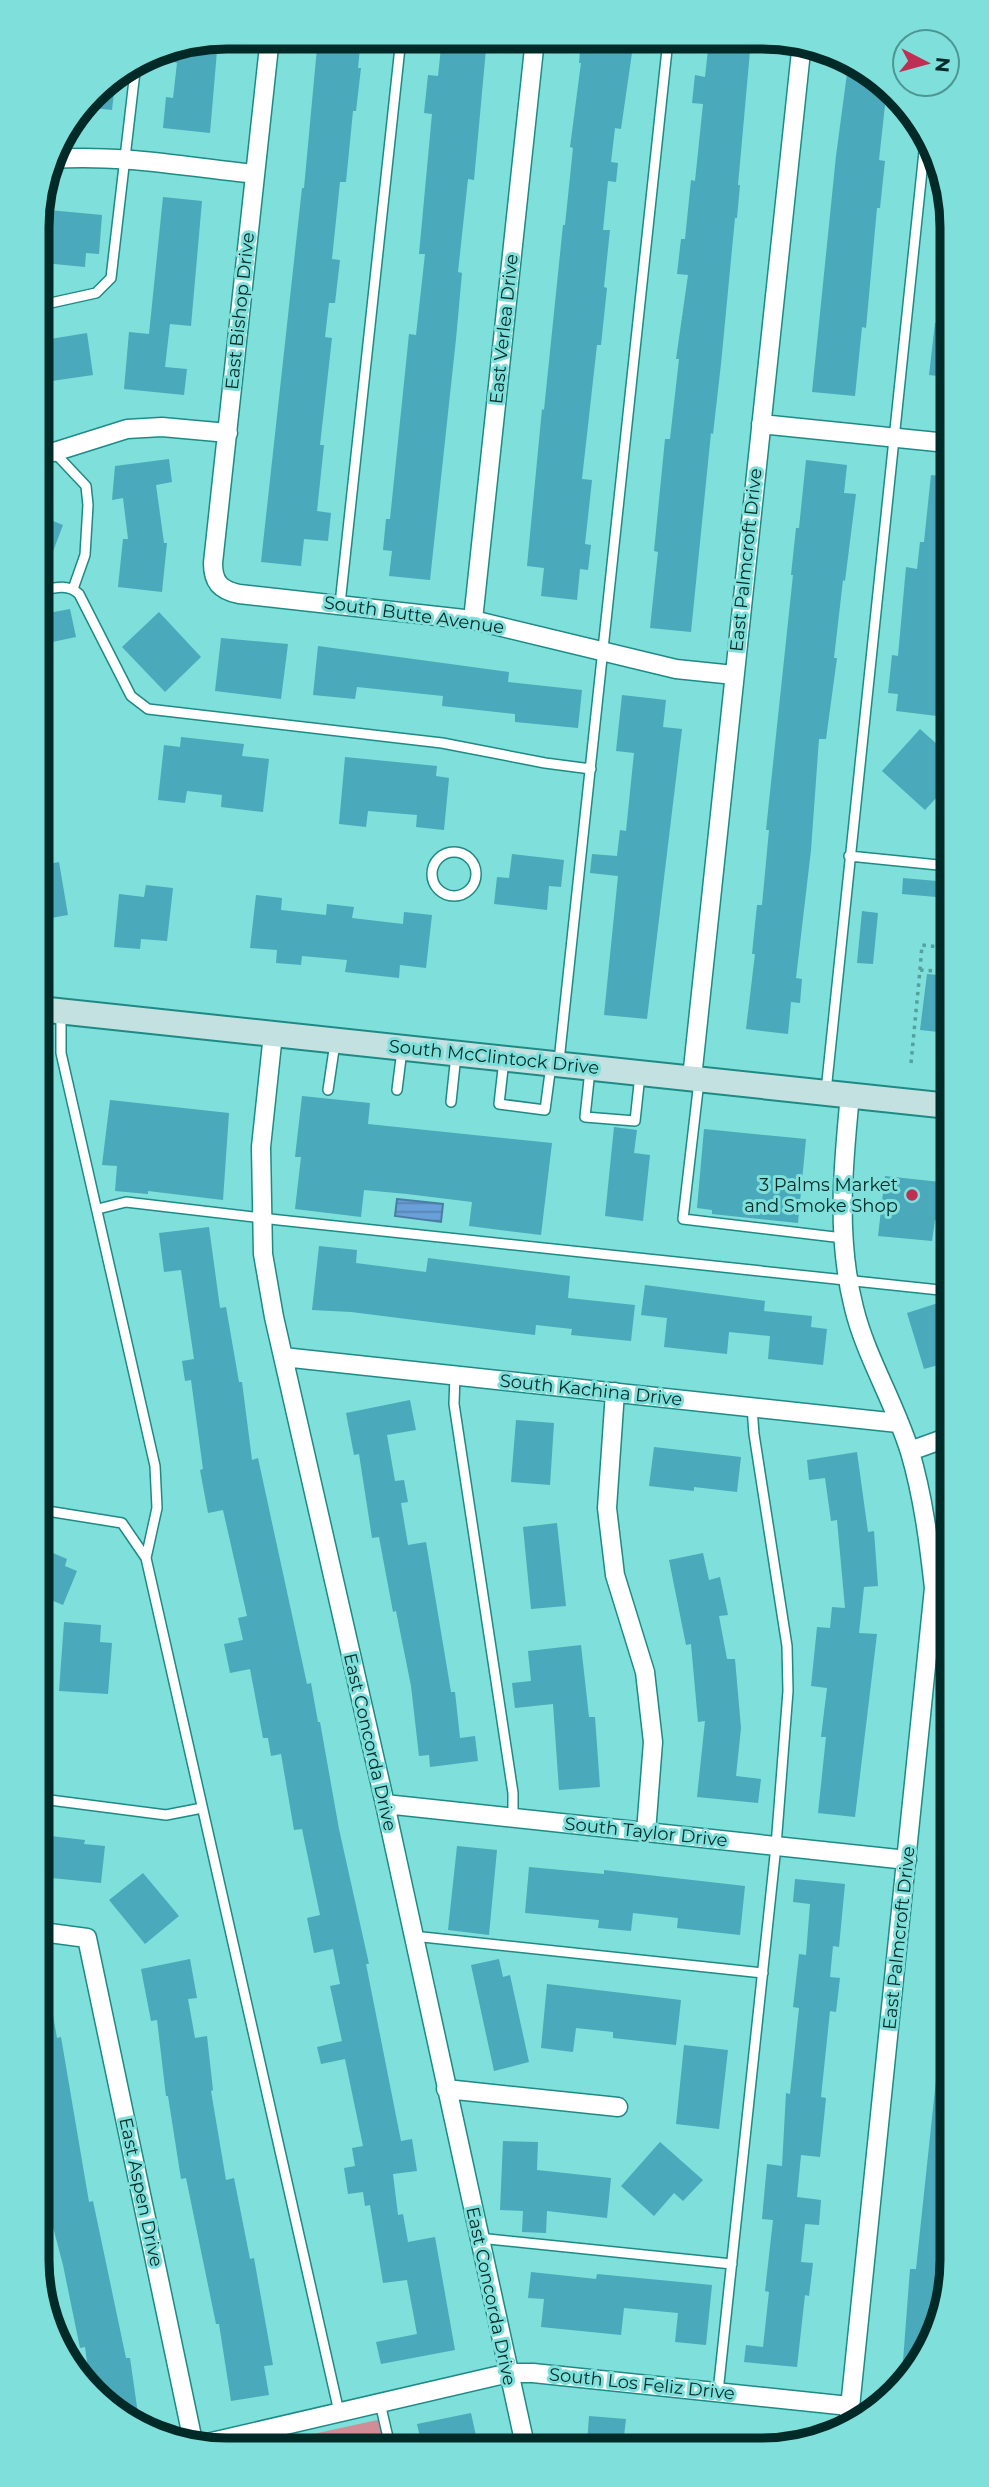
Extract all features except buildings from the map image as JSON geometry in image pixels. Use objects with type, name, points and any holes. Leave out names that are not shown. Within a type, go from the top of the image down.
[{"type":"main road","name":"South McClintock Drive","points":[[50,1010],[940,1105]]},
{"type":"street","name":"East Bishop Drive","points":[[217,585],[213,563],[269,49]]},
{"type":"street","name":"East Verlea Drive","points":[[472,620],[534,49]]},
{"type":"street","name":"East Palmcroft Drive","points":[[696,1079],[734,674],[801,53]]},
{"type":"street","points":[[63,158],[124,160],[255,174]]},
{"type":"street","points":[[761,424],[940,442]]},
{"type":"street","points":[[54,452],[127,429],[162,427],[228,433]]},
{"type":"street","name":"South Butte Avenue","points":[[217,585],[223,590],[239,594],[472,620],[676,669],[734,674]]},
{"type":"street","name":"East Concorda Drive","points":[[273,1034],[261,1147],[263,1254],[283,1357],[385,1804],[523,2438]]},
{"type":"street","name":"East Palmcroft Drive","points":[[850,1095],[843,1164],[843,1238],[848,1280],[854,1310],[909,1451],[924,1514],[934,1588],[852,2413]]},
{"type":"street","name":"South Kachina Drive","points":[[283,1357],[898,1423]]},
{"type":"street","points":[[615,1392],[607,1508],[615,1575],[645,1672],[653,1741],[646,1832]]},
{"type":"street","points":[[909,1451],[940,1440]]},
{"type":"street","name":"South Taylor Drive","points":[[385,1804],[907,1860]]},
{"type":"street","name":"East Aspen Drive","points":[[49,1933],[87,1938],[190,2434]]},
{"type":"street","points":[[446,2089],[618,2107]]},
{"type":"street","name":"South Los Feliz Drive","points":[[227,2438],[509,2373],[533,2373],[718,2392],[847,2416]]},
{"type":"lane","points":[[340,604],[400,49]]},
{"type":"lane","points":[[504,1059],[499,1104],[545,1110],[555,1064],[592,769],[667,49]]},
{"type":"lane","points":[[49,303],[96,293],[111,278],[134,75]]},
{"type":"lane","points":[[826,1093],[924,154]]},
{"type":"lane","points":[[54,452],[86,486],[88,505],[85,555],[73,589]]},
{"type":"lane","points":[[49,589],[66,587],[73,589],[83,601],[131,696],[148,709],[451,745],[592,769]]},
{"type":"lane","points":[[457,852],[471,861],[476,878],[467,892],[450,897],[436,888],[431,871],[440,856],[457,852]]},
{"type":"lane","points":[[849,856],[940,865]]},
{"type":"lane","points":[[50,1010],[155,1466],[157,1508],[146,1558]]},
{"type":"lane","points":[[328,1090],[335,1041]]},
{"type":"lane","points":[[397,1090],[402,1048]]},
{"type":"lane","points":[[451,1102],[456,1054]]},
{"type":"lane","points":[[590,1068],[585,1117],[635,1121],[640,1073]]},
{"type":"lane","points":[[696,1079],[684,1220],[843,1238]]},
{"type":"lane","points":[[97,1209],[126,1202],[940,1290]]},
{"type":"lane","points":[[455,1375],[454,1404],[513,1793],[513,1818]]},
{"type":"lane","points":[[718,2392],[776,1846],[788,1691],[787,1646],[752,1407]]},
{"type":"lane","points":[[49,1511],[122,1524],[146,1558],[339,2412]]},
{"type":"lane","points":[[49,1800],[166,1815],[202,1808]]},
{"type":"lane","points":[[413,1936],[763,1973]]},
{"type":"lane","points":[[478,2238],[732,2264]]},
{"type":"lane","points":[[380,2403],[388,2438]]},
{"type":"path","points":[[911,1063],[922,945],[940,947]]},
{"type":"path","points":[[920,970],[940,971]]},
{"type":"shaded area","points":[[382,2419],[386,2438],[295,2438]]},
{"type":"water","points":[[397,1199],[443,1204],[441,1222],[395,1216]]},
{"type":"place","name":"3 Palms Market and Smoke Shop","points":[[912,1195]]}]
